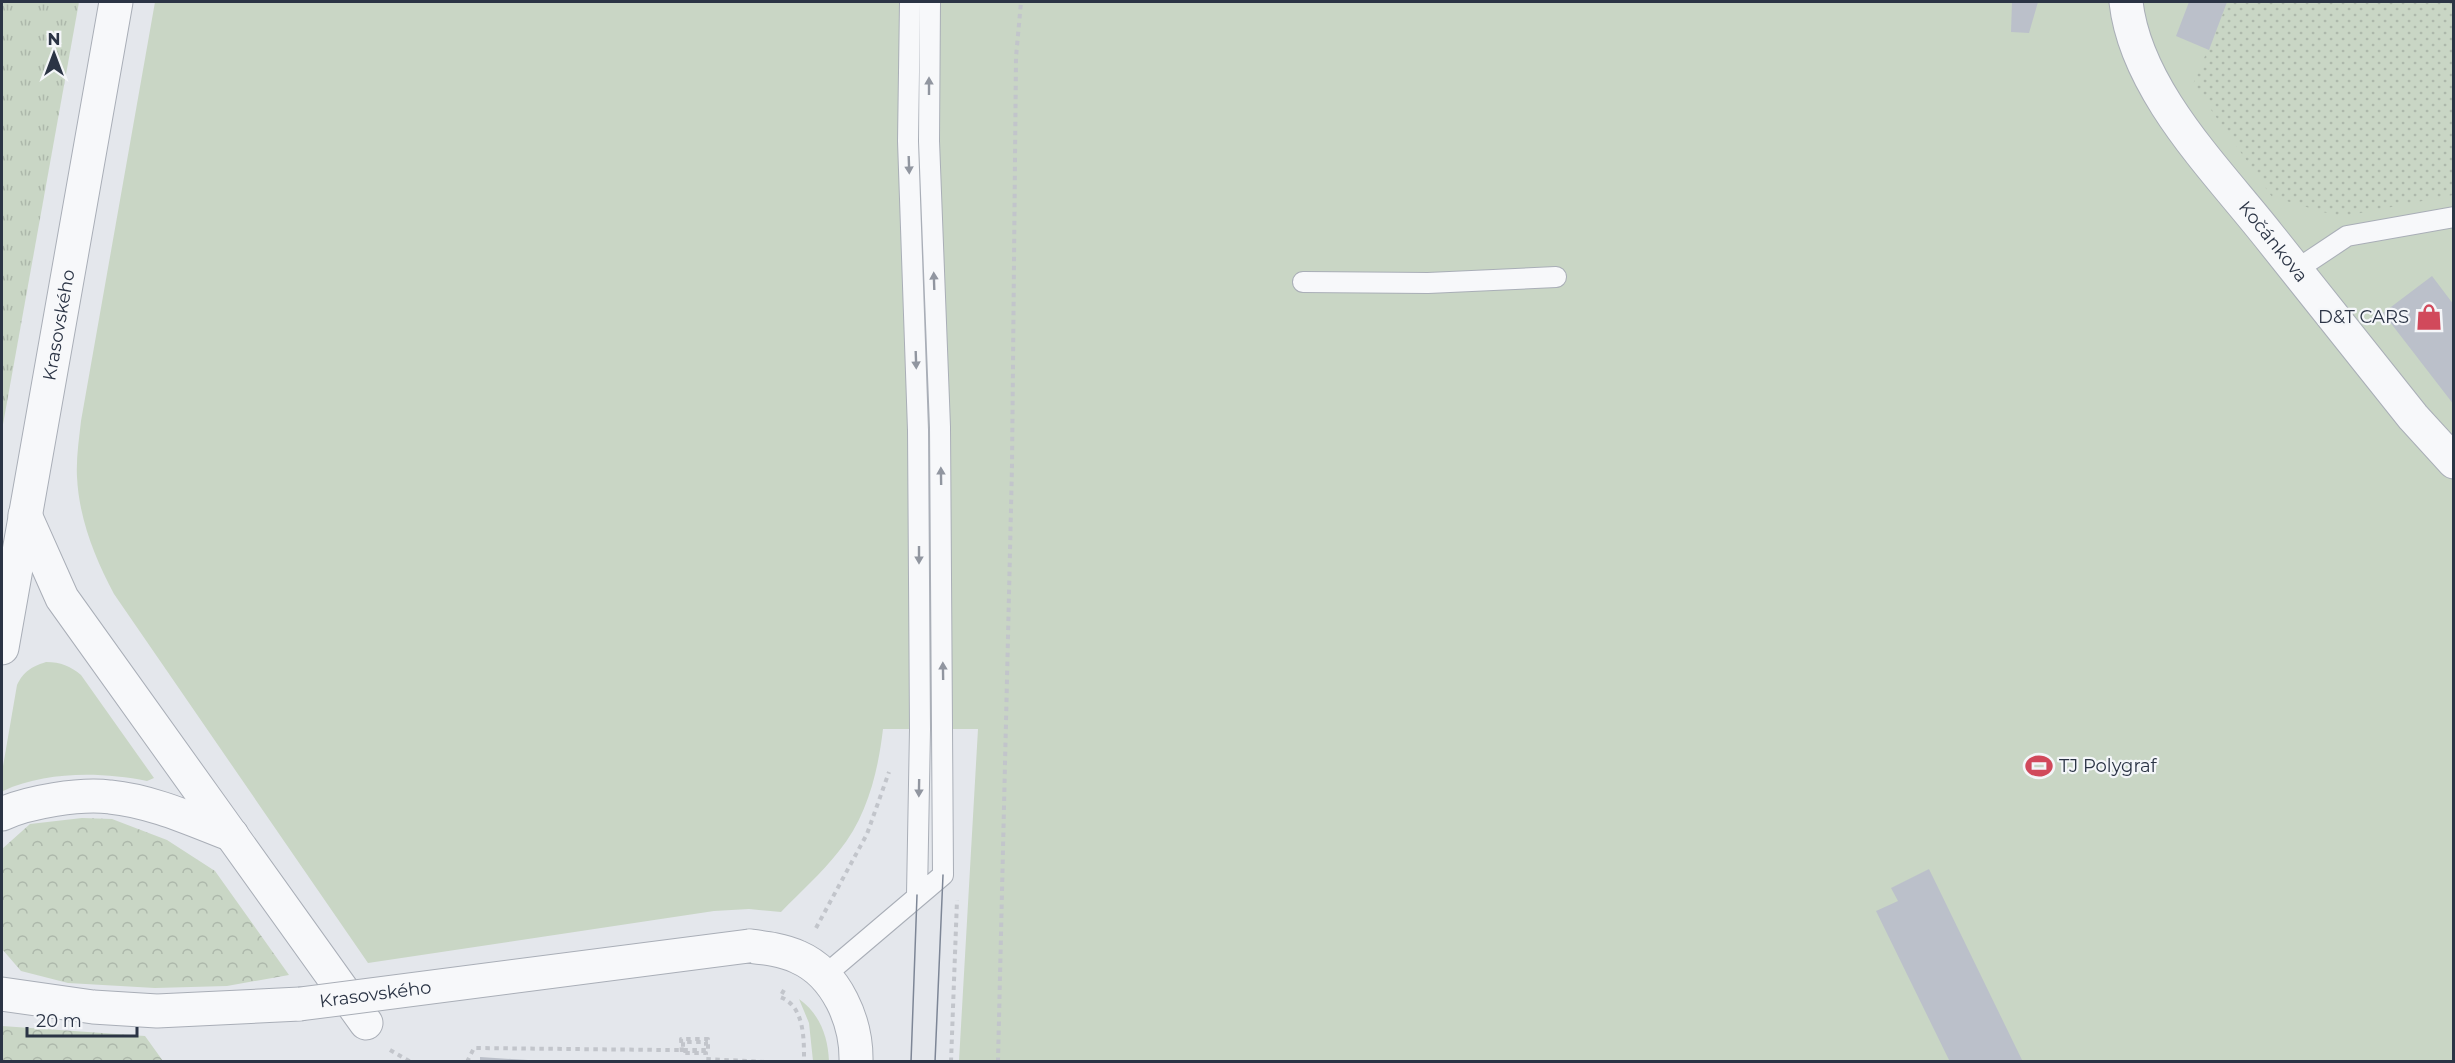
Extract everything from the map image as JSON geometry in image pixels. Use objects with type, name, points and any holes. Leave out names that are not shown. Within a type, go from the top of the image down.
[{"type":"street","name":"Krasovského","points":[[2,648],[116,2]]},
{"type":"street","name":"Kočánkova","points":[[2126,2],[2128,24],[2141,62],[2178,123],[2413,417],[2454,462]]},
{"type":"street","points":[[25,515],[62,598],[366,1023]]},
{"type":"street","points":[[2,814],[59,799],[109,796],[166,810],[232,835]]},
{"type":"street","name":"Krasovského","points":[[2,994],[93,1006],[157,1011],[300,1004],[749,946],[770,948],[812,967]]},
{"type":"street","points":[[812,967],[840,997],[848,1013],[856,1045],[856,1062]]},
{"type":"lane","points":[[910,2],[908,141],[918,430],[920,729],[917,896]]},
{"type":"lane","points":[[812,967],[917,896],[943,875],[944,730],[940,427],[929,141],[930,2]]},
{"type":"lane","points":[[2295,270],[2347,236],[2454,217]]},
{"type":"lane","points":[[1303,282],[1428,283],[1556,277]]},
{"type":"path","points":[[998,1062],[1012,466],[1016,57],[1021,2]]},
{"type":"path","points":[[804,1062],[802,1024],[794,1007],[780,997],[812,967],[867,834],[890,767]]},
{"type":"path","points":[[467,1062],[474,1048],[666,1050],[680,1050],[685,1050],[695,1050],[706,1050],[706,1042],[683,1042],[683,1051],[708,1052],[708,1039],[681,1039],[682,1046],[682,1053],[706,1053],[706,1059],[766,1062]]},
{"type":"green space","points":[[2,2],[79,2],[2,430]]},
{"type":"green space","points":[[155,2],[2453,2],[2453,1061],[959,1061],[978,729],[883,729],[870,793],[857,824],[832,859],[781,912],[749,909],[714,911],[368,963],[114,594],[94,552],[81,508],[77,470],[81,421]]},
{"type":"green space","points":[[2228,2],[2453,2],[2453,195],[2340,217],[2272,197],[2193,84]]},
{"type":"green space","points":[[46,662],[65,665],[81,675],[154,778],[147,781],[111,776],[74,775],[38,780],[2,790],[2,772],[17,685],[28,670]]},
{"type":"green space","points":[[82,818],[112,819],[167,840],[215,871],[289,975],[227,986],[155,988],[68,983],[21,971],[2,949],[2,849],[30,824]]},
{"type":"green space","points":[[799,999],[822,1027],[829,1061],[813,1061],[809,1023]]},
{"type":"green space","points":[[2,1026],[145,1036],[163,1061],[2,1061]]},
{"type":"building","points":[[2012,2],[2038,2],[2029,33],[2011,32]]},
{"type":"building","points":[[2189,2],[2227,2],[2209,50],[2176,36]]},
{"type":"building","points":[[2432,276],[2454,305],[2454,405],[2383,313]]},
{"type":"building","points":[[1929,869],[2023,1062],[1950,1062],[1876,911],[1898,901],[1891,888]]},
{"type":"building","points":[[480,1057],[528,1060],[528,1062],[480,1062]]},
{"type":"tram line","points":[[935,1062],[943,875]]},
{"type":"tram line","points":[[911,1062],[917,895]]},
{"type":"place","name":"D&T CARS","points":[[2429,317]]},
{"type":"place","name":"TJ Polygraf","points":[[2039,766]]}]
